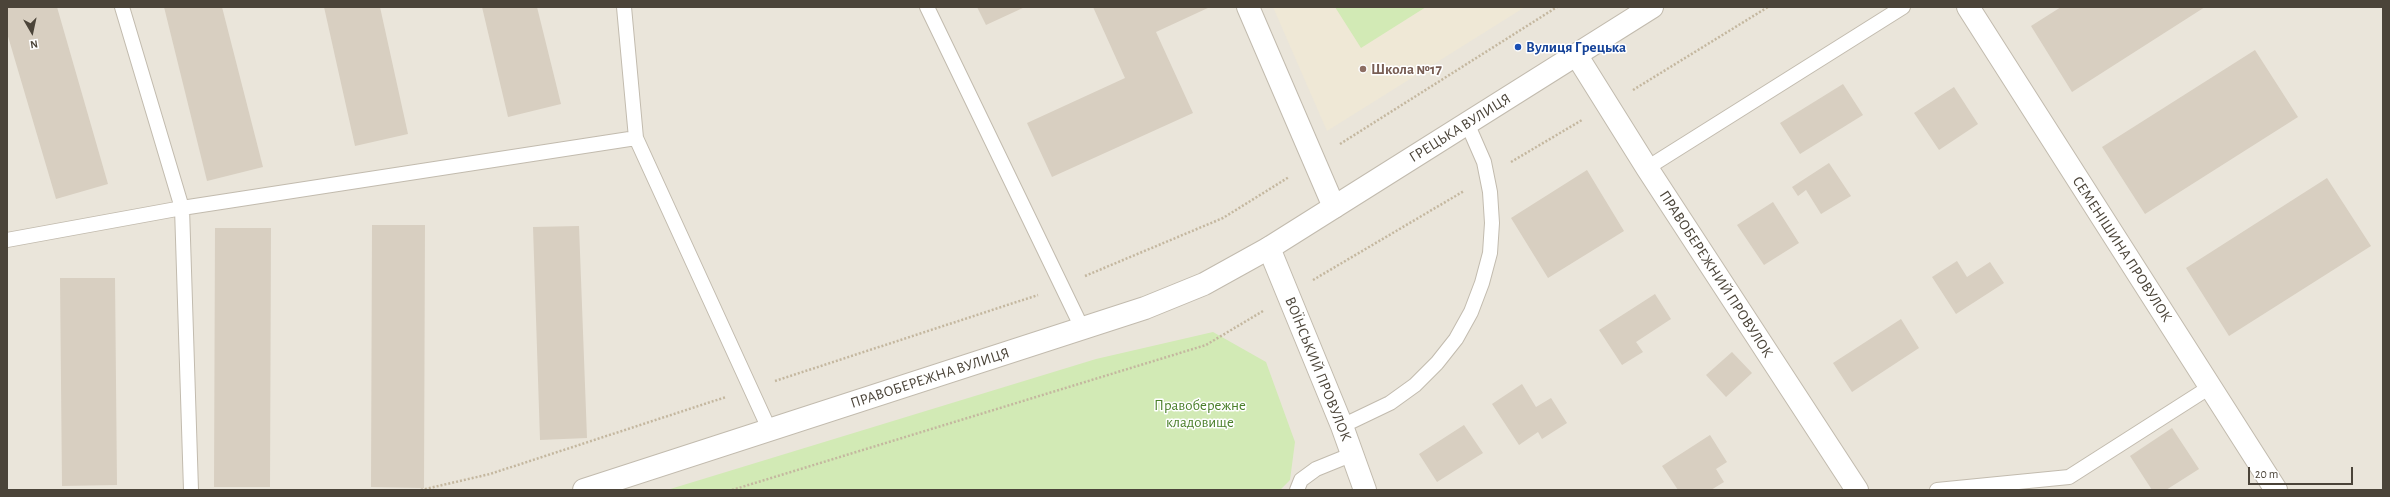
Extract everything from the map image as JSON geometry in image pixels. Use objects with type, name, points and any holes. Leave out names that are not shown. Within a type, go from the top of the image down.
[{"type":"street","points":[[1248,7],[1334,207]]},
{"type":"street","name":"ГРЕЦЬКА ВУЛИЦЯ","points":[[1269,248],[1467,123],[1577,56],[1652,7]]},
{"type":"street","name":"СЕМЕНІШИНА ПРОВУЛОК","points":[[1968,7],[2276,490]]},
{"type":"street","name":"ПРАВОБЕРЕЖНИЙ ПРОВУЛОК","points":[[1577,56],[1647,168],[1856,490]]},
{"type":"street","name":"ВОЇНСЬКИЙ ПРОВУЛОК","points":[[1269,248],[1342,426],[1365,490]]},
{"type":"street","name":"ПРАВОБЕРЕЖНА ВУЛИЦЯ","points":[[584,490],[770,431],[1145,308],[1204,284],[1269,248]]},
{"type":"lane","points":[[122,7],[182,208],[191,490]]},
{"type":"lane","points":[[624,7],[636,138],[770,431]]},
{"type":"lane","points":[[927,7],[1082,328]]},
{"type":"lane","points":[[1647,168],[1903,7]]},
{"type":"lane","points":[[1342,426],[1390,403],[1415,385],[1437,363],[1464,326],[1482,283],[1490,253],[1492,223],[1484,162],[1467,123]]},
{"type":"lane","points":[[7,240],[182,208],[636,138]]},
{"type":"lane","points":[[1937,490],[2069,476],[2210,386]]},
{"type":"lane","points":[[1297,490],[1301,480],[1316,469],[1353,454]]},
{"type":"path","points":[[421,490],[490,474],[1024,301],[1223,218],[1556,7]]},
{"type":"path","points":[[732,490],[1206,345],[1608,105],[1768,7]]},
{"type":"shaded area","points":[[7,7],[2383,7],[2383,490],[7,490]]},
{"type":"shaded area","name":"Школа №17","points":[[1273,7],[1525,7],[1327,131]]},
{"type":"green space","points":[[1335,7],[1426,7],[1361,48]]},
{"type":"green space","name":"Правобережне кладовище","points":[[1213,332],[1266,362],[1295,442],[1290,480],[1280,490],[667,490],[1096,359]]},
{"type":"building","points":[[7,7],[57,7],[108,184],[56,199],[7,33]]},
{"type":"building","points":[[164,7],[222,7],[263,167],[207,181]]},
{"type":"building","points":[[324,7],[380,7],[408,134],[355,146]]},
{"type":"building","points":[[482,7],[537,7],[561,104],[508,117]]},
{"type":"building","points":[[977,7],[1025,7],[986,25]]},
{"type":"building","points":[[1093,7],[1210,7],[1156,32],[1193,113],[1052,177],[1027,123],[1125,78]]},
{"type":"building","points":[[2061,7],[2205,7],[2072,92],[2031,26]]},
{"type":"building","points":[[2255,50],[2298,117],[2145,214],[2102,147]]},
{"type":"building","points":[[1843,84],[1863,115],[1800,154],[1780,123]]},
{"type":"building","points":[[1954,87],[1978,124],[1939,150],[1914,113]]},
{"type":"building","points":[[1829,163],[1851,196],[1821,214],[1806,190],[1798,196],[1792,187]]},
{"type":"building","points":[[1587,170],[1624,231],[1548,278],[1511,218]]},
{"type":"building","points":[[2327,178],[2371,246],[2229,336],[2186,268]]},
{"type":"building","points":[[1773,202],[1799,243],[1764,265],[1737,225]]},
{"type":"building","points":[[372,225],[425,225],[424,488],[371,487]]},
{"type":"building","points":[[579,226],[587,438],[540,440],[533,227]]},
{"type":"building","points":[[215,228],[271,228],[270,487],[214,487]]},
{"type":"building","points":[[1957,261],[1967,277],[1990,262],[2004,283],[1956,314],[1932,277]]},
{"type":"building","points":[[60,278],[115,278],[117,485],[62,486]]},
{"type":"building","points":[[1655,294],[1671,319],[1636,342],[1643,352],[1622,365],[1599,330]]},
{"type":"building","points":[[1901,319],[1919,348],[1852,392],[1833,363]]},
{"type":"building","points":[[1732,352],[1752,373],[1726,397],[1706,375]]},
{"type":"building","points":[[1522,384],[1536,407],[1551,398],[1567,423],[1542,439],[1538,432],[1519,445],[1492,404]]},
{"type":"building","points":[[1464,425],[1483,453],[1437,482],[1419,454]]},
{"type":"building","points":[[2172,428],[2199,469],[2166,490],[2152,490],[2130,456]]},
{"type":"building","points":[[1710,435],[1727,462],[1716,469],[1724,482],[1711,490],[1678,490],[1662,466]]},
{"type":"place","name":"Вулиця Грецька","points":[[1518,47]]},
{"type":"place","name":"Школа №17","points":[[1363,69]]}]
